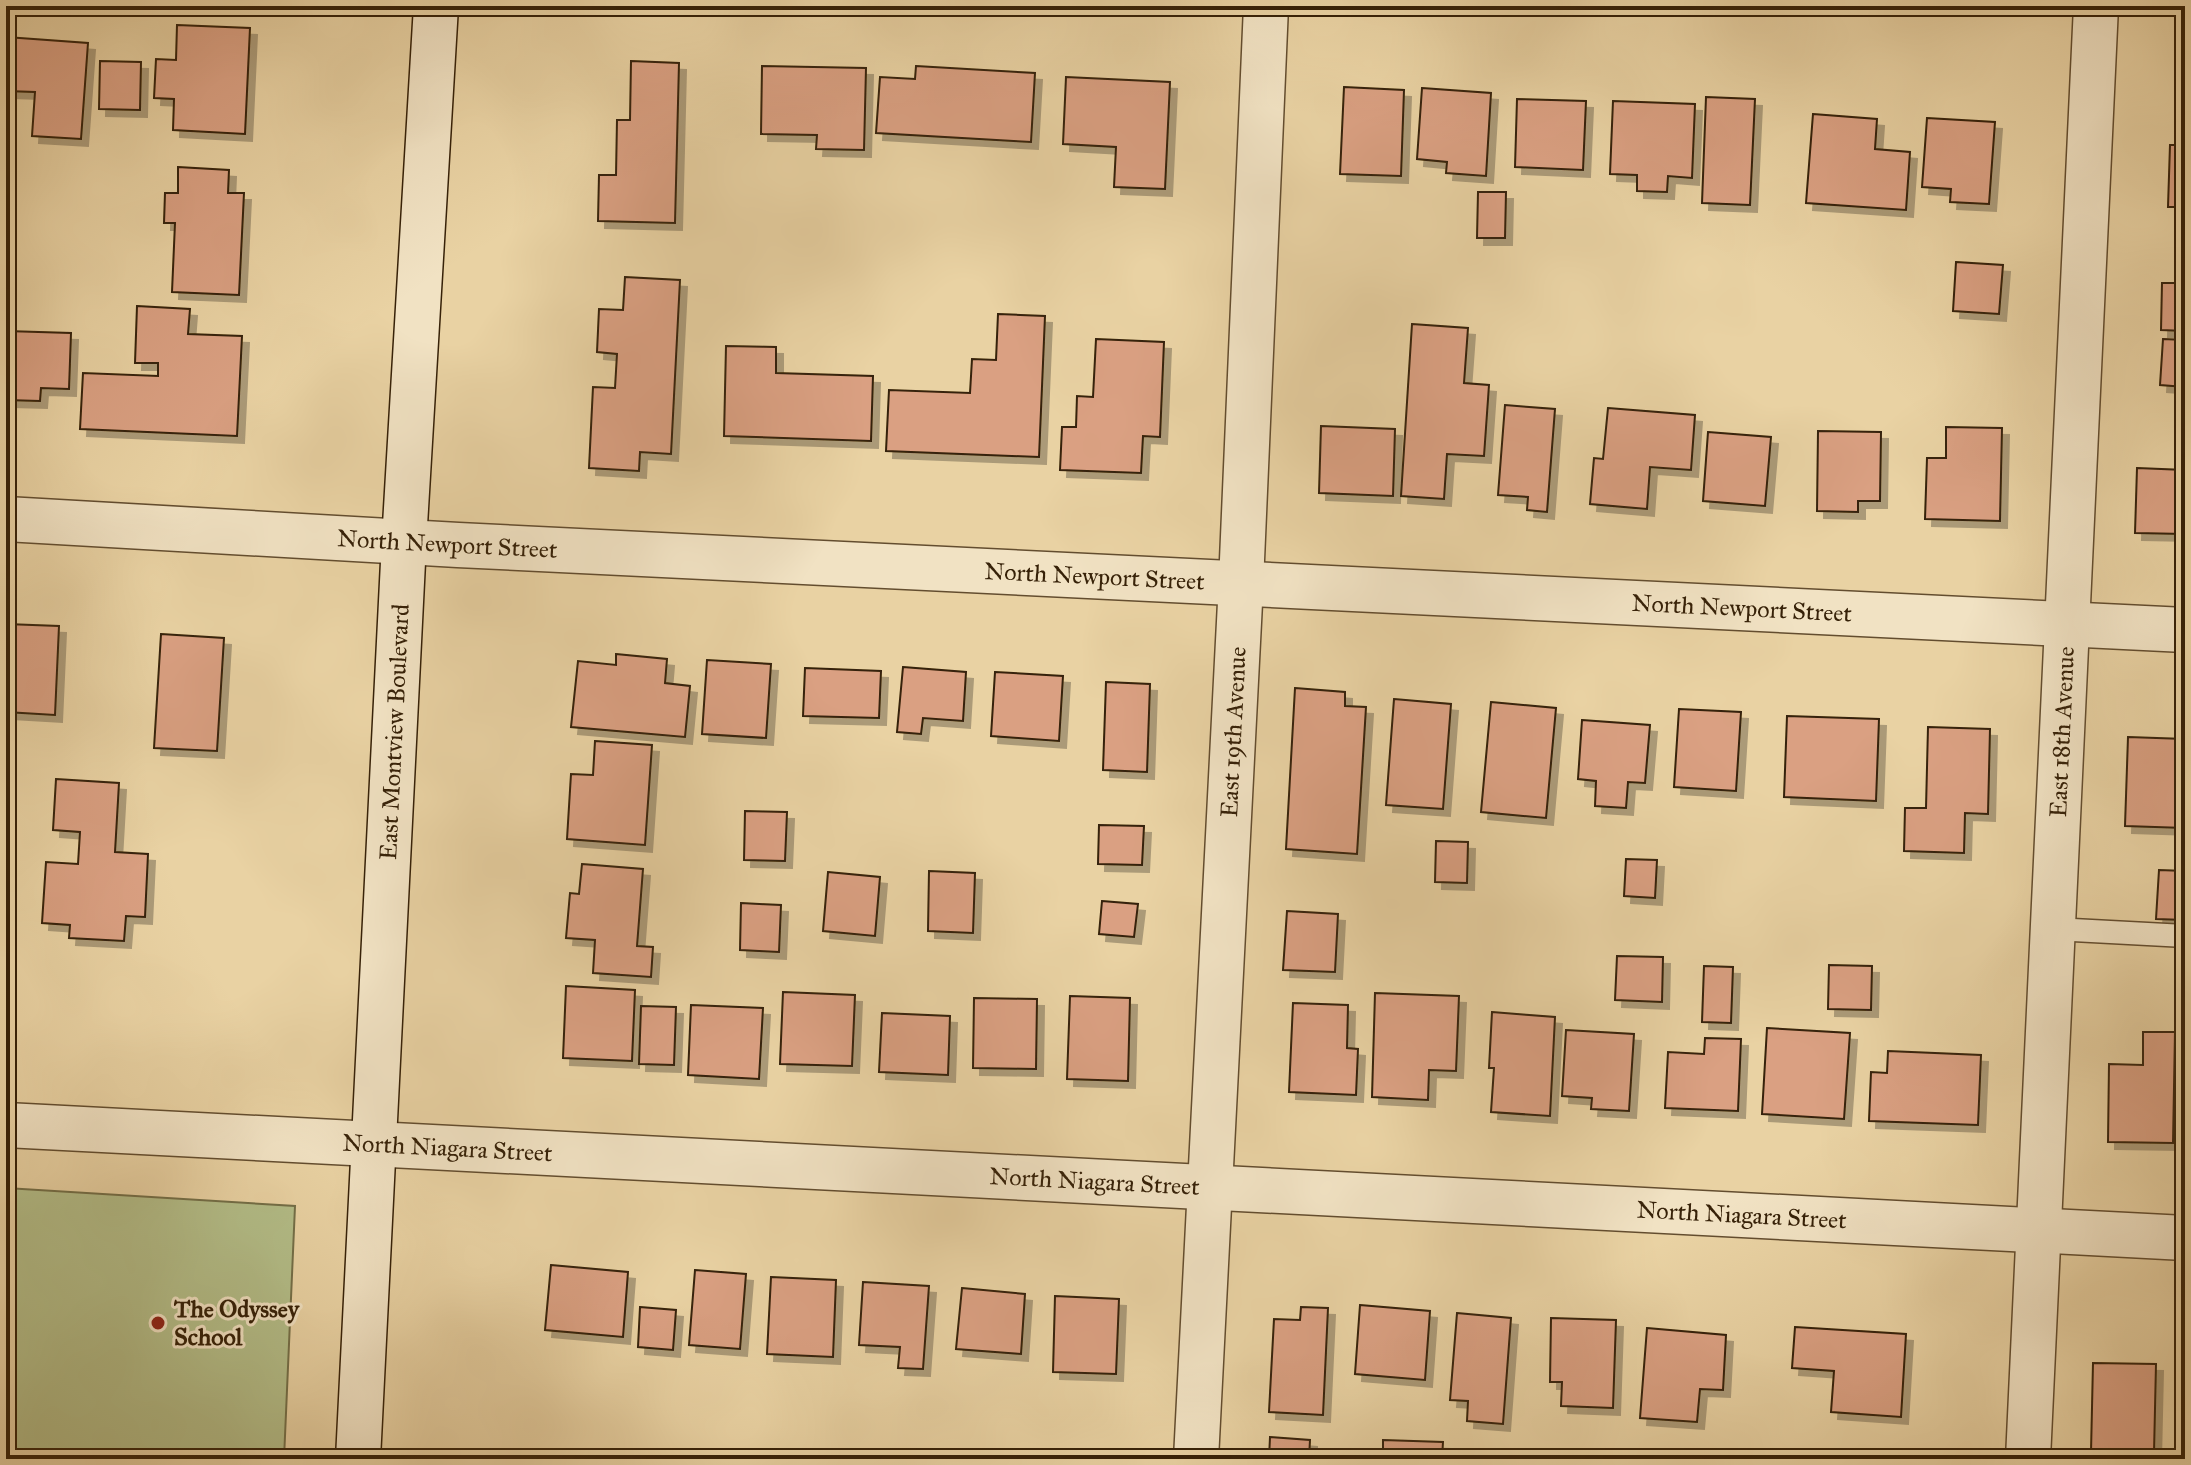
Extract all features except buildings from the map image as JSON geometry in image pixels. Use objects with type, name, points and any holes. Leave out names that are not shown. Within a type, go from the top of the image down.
[{"type":"street","name":"East Montview Boulevard","points":[[358,1459],[404,542],[436,6]]},
{"type":"street","name":"East 19th Avenue","points":[[1196,1459],[1241,583],[1266,6]]},
{"type":"street","name":"East 18th Avenue","points":[[2028,1459],[2096,6]]},
{"type":"street","name":"North Newport Street","points":[[6,519],[404,542],[2185,630]]},
{"type":"street","name":"North Niagara Street","points":[[6,1125],[2185,1238]]},
{"type":"lane","points":[[2054,929],[2185,936]]},
{"type":"green space","name":"The Odyssey School","points":[[6,1188],[295,1206],[284,1459],[6,1459]]},
{"type":"place","name":"The Odyssey School","points":[[158,1323]]}]
